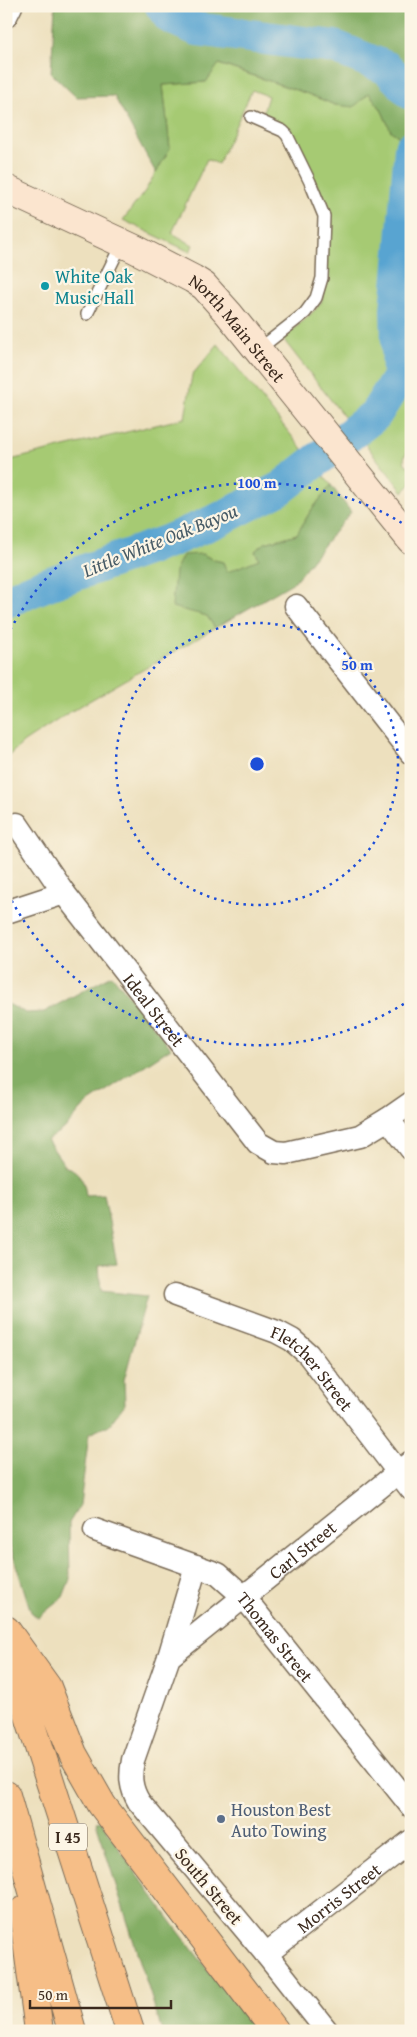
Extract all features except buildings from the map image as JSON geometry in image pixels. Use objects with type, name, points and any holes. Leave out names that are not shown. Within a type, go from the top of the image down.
[{"type":"highway","points":[[6,1630],[47,1687],[73,1754],[102,1805],[275,2031]]},
{"type":"highway","name":"I 45","points":[[6,1644],[130,2031]]},
{"type":"highway","points":[[6,1795],[71,2029]]},
{"type":"highway","points":[[6,1821],[22,1905],[39,2031]]},
{"type":"main road","name":"North Main Street","points":[[6,189],[122,243],[204,286],[411,540]]},
{"type":"street","points":[[6,16],[11,6]]},
{"type":"street","points":[[296,606],[411,753]]},
{"type":"street","name":"Ideal Street","points":[[17,824],[64,893],[258,1143],[274,1152],[286,1153],[318,1147],[360,1136],[388,1120],[411,1103]]},
{"type":"street","points":[[6,912],[64,893]]},
{"type":"street","points":[[388,1120],[411,1149]]},
{"type":"street","name":"Fletcher Street","points":[[175,1295],[278,1332],[292,1340],[308,1354],[406,1474]]},
{"type":"street","name":"Carl Street","points":[[169,1656],[242,1596],[406,1474]]},
{"type":"street","name":"Thomas Street","points":[[95,1530],[218,1574],[242,1596],[411,1806]]},
{"type":"street","points":[[169,1656],[196,1566]]},
{"type":"street","name":"South Street","points":[[169,1656],[132,1768],[130,1777],[132,1791],[139,1802],[266,1954],[327,2031]]},
{"type":"street","name":"Morris Street","points":[[266,1954],[411,1841]]},
{"type":"lane","points":[[251,117],[283,131],[287,135],[324,216],[322,278],[316,298],[305,312],[258,350]]},
{"type":"lane","points":[[87,314],[122,243]]},
{"type":"green space","points":[[55,6],[411,6],[411,145],[391,131],[381,109],[369,93],[354,107],[335,105],[219,64],[206,82],[163,85],[170,148],[156,173],[114,96],[76,97],[51,73]]},
{"type":"green space","points":[[218,64],[335,105],[369,93],[381,109],[391,131],[411,145],[411,234],[398,264],[388,270],[396,293],[395,302],[391,305],[392,310],[400,315],[405,334],[405,369],[400,381],[411,386],[411,448],[404,458],[406,465],[411,466],[411,484],[403,492],[283,339],[316,309],[322,301],[326,276],[327,211],[318,187],[291,132],[263,112],[268,96],[252,90],[218,164],[207,159],[172,233],[193,245],[190,252],[123,220],[145,191],[170,148],[163,85],[206,82]]},
{"type":"green space","points":[[411,234],[411,386],[400,381],[405,369],[405,334],[400,316],[392,310],[391,304],[395,302],[396,293],[388,270],[392,264],[398,264],[394,248],[400,240],[410,237]]},
{"type":"green space","points":[[218,344],[331,485],[310,512],[297,534],[265,543],[255,551],[259,559],[227,573],[223,562],[202,554],[207,616],[215,628],[70,712],[24,742],[6,758],[6,461],[185,418],[192,375]]},
{"type":"green space","points":[[331,485],[351,512],[294,582],[215,628],[207,616],[172,607],[175,571],[183,555],[202,554],[223,562],[227,572],[259,559],[255,551],[265,543],[297,534],[310,512]]},
{"type":"green space","points":[[112,975],[171,1048],[86,1104],[66,1127],[47,1140],[66,1167],[75,1171],[81,1178],[86,1196],[104,1195],[117,1264],[99,1266],[101,1291],[147,1296],[124,1380],[125,1404],[109,1425],[89,1434],[80,1505],[69,1523],[70,1579],[63,1597],[38,1618],[31,1612],[6,1533],[6,1003],[26,1013],[44,1012]]},
{"type":"green space","points":[[101,1821],[176,1928],[257,2031],[162,2031],[96,1822]]},
{"type":"waterway","name":"Little White Oak Bayou","points":[[162,6],[170,17],[197,29],[335,47],[387,68],[411,93]]},
{"type":"waterway","name":"Little White Oak Bayou","points":[[6,601],[45,585],[169,541],[218,520],[281,488],[375,415],[399,377],[397,310],[411,148]]},
{"type":"place","name":"White Oak Music Hall","points":[[45,286]]},
{"type":"place","name":"Houston Best Auto Towing","points":[[221,1819]]}]
